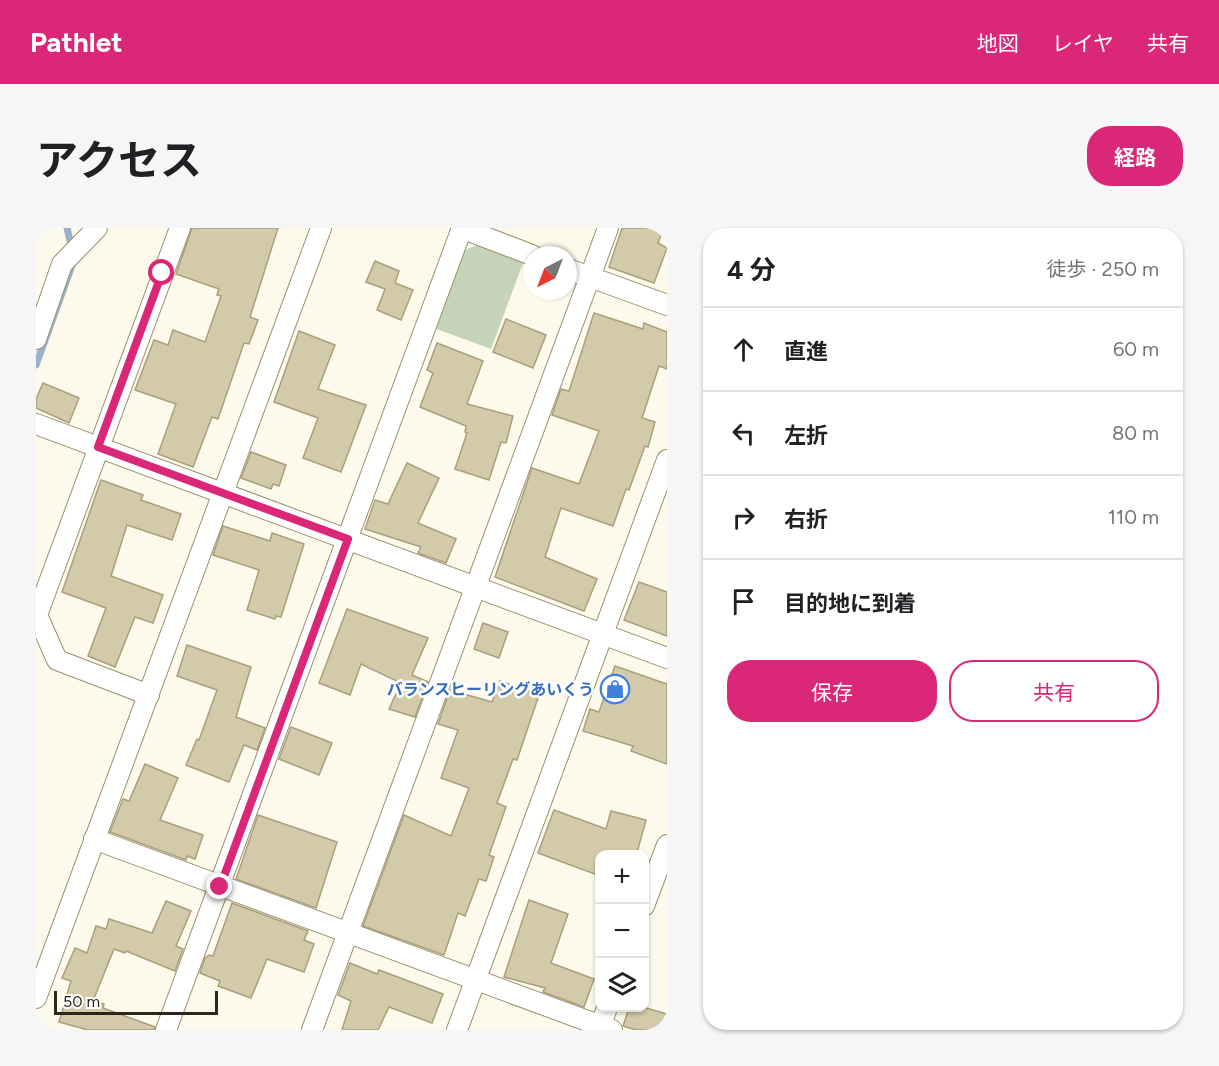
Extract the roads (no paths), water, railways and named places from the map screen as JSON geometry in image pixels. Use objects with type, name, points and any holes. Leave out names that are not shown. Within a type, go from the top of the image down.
[{"type":"street","points":[[36,339],[62,264],[97,228]]},
{"type":"street","points":[[149,695],[57,660],[37,615],[180,228]]},
{"type":"street","points":[[36,998],[321,228]]},
{"type":"street","points":[[166,1030],[462,228],[523,252]]},
{"type":"street","points":[[312,1030],[608,228]]},
{"type":"street","points":[[577,272],[667,305]]},
{"type":"street","points":[[36,424],[667,658]]},
{"type":"street","points":[[456,1030],[667,460]]},
{"type":"street","points":[[94,839],[220,887],[604,1023]]},
{"type":"street","points":[[646,904],[667,845]]},
{"type":"waterway","points":[[67,228],[72,249]]},
{"type":"waterway","points":[[36,365],[74,260]]},
{"type":"place","name":"バランスヒーリングあいくう","points":[[615,689]]}]
